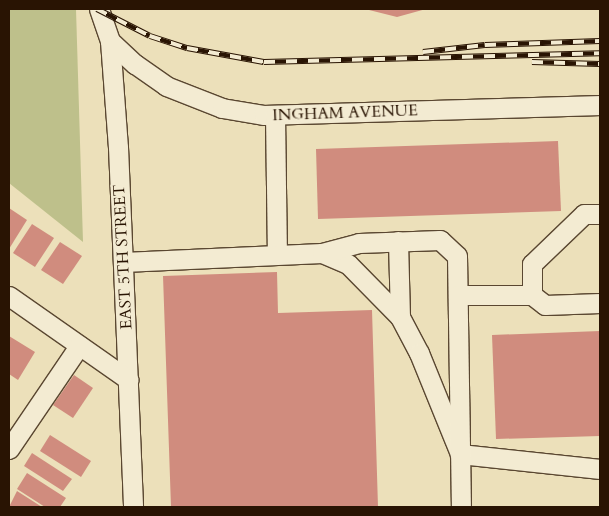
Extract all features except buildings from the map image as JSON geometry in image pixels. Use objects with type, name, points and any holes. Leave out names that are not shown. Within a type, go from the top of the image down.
[{"type":"street","name":"EAST 5TH STREET","points":[[99,9],[110,41],[129,380],[133,507]]},
{"type":"street","name":"INGHAM AVENUE","points":[[110,41],[135,64],[180,92],[222,108],[275,115],[600,105]]},
{"type":"street","points":[[275,115],[277,254]]},
{"type":"street","points":[[532,295],[532,264],[584,214],[600,214]]},
{"type":"street","points":[[123,262],[322,253],[359,243],[440,240],[457,256],[461,507]]},
{"type":"street","points":[[398,241],[400,317]]},
{"type":"street","points":[[322,253],[348,264],[400,317],[419,353],[460,454]]},
{"type":"street","points":[[458,294],[532,295],[545,305],[600,303]]},
{"type":"street","points":[[9,296],[129,380]]},
{"type":"street","points":[[9,449],[79,346]]},
{"type":"street","points":[[460,454],[600,469]]},
{"type":"green space","points":[[9,9],[76,9],[83,242],[9,183]]},
{"type":"railway","points":[[97,9],[150,36],[187,48],[264,62],[600,53]]},
{"type":"railway","points":[[423,52],[485,45],[600,41]]},
{"type":"railway","points":[[532,62],[600,64]]}]
